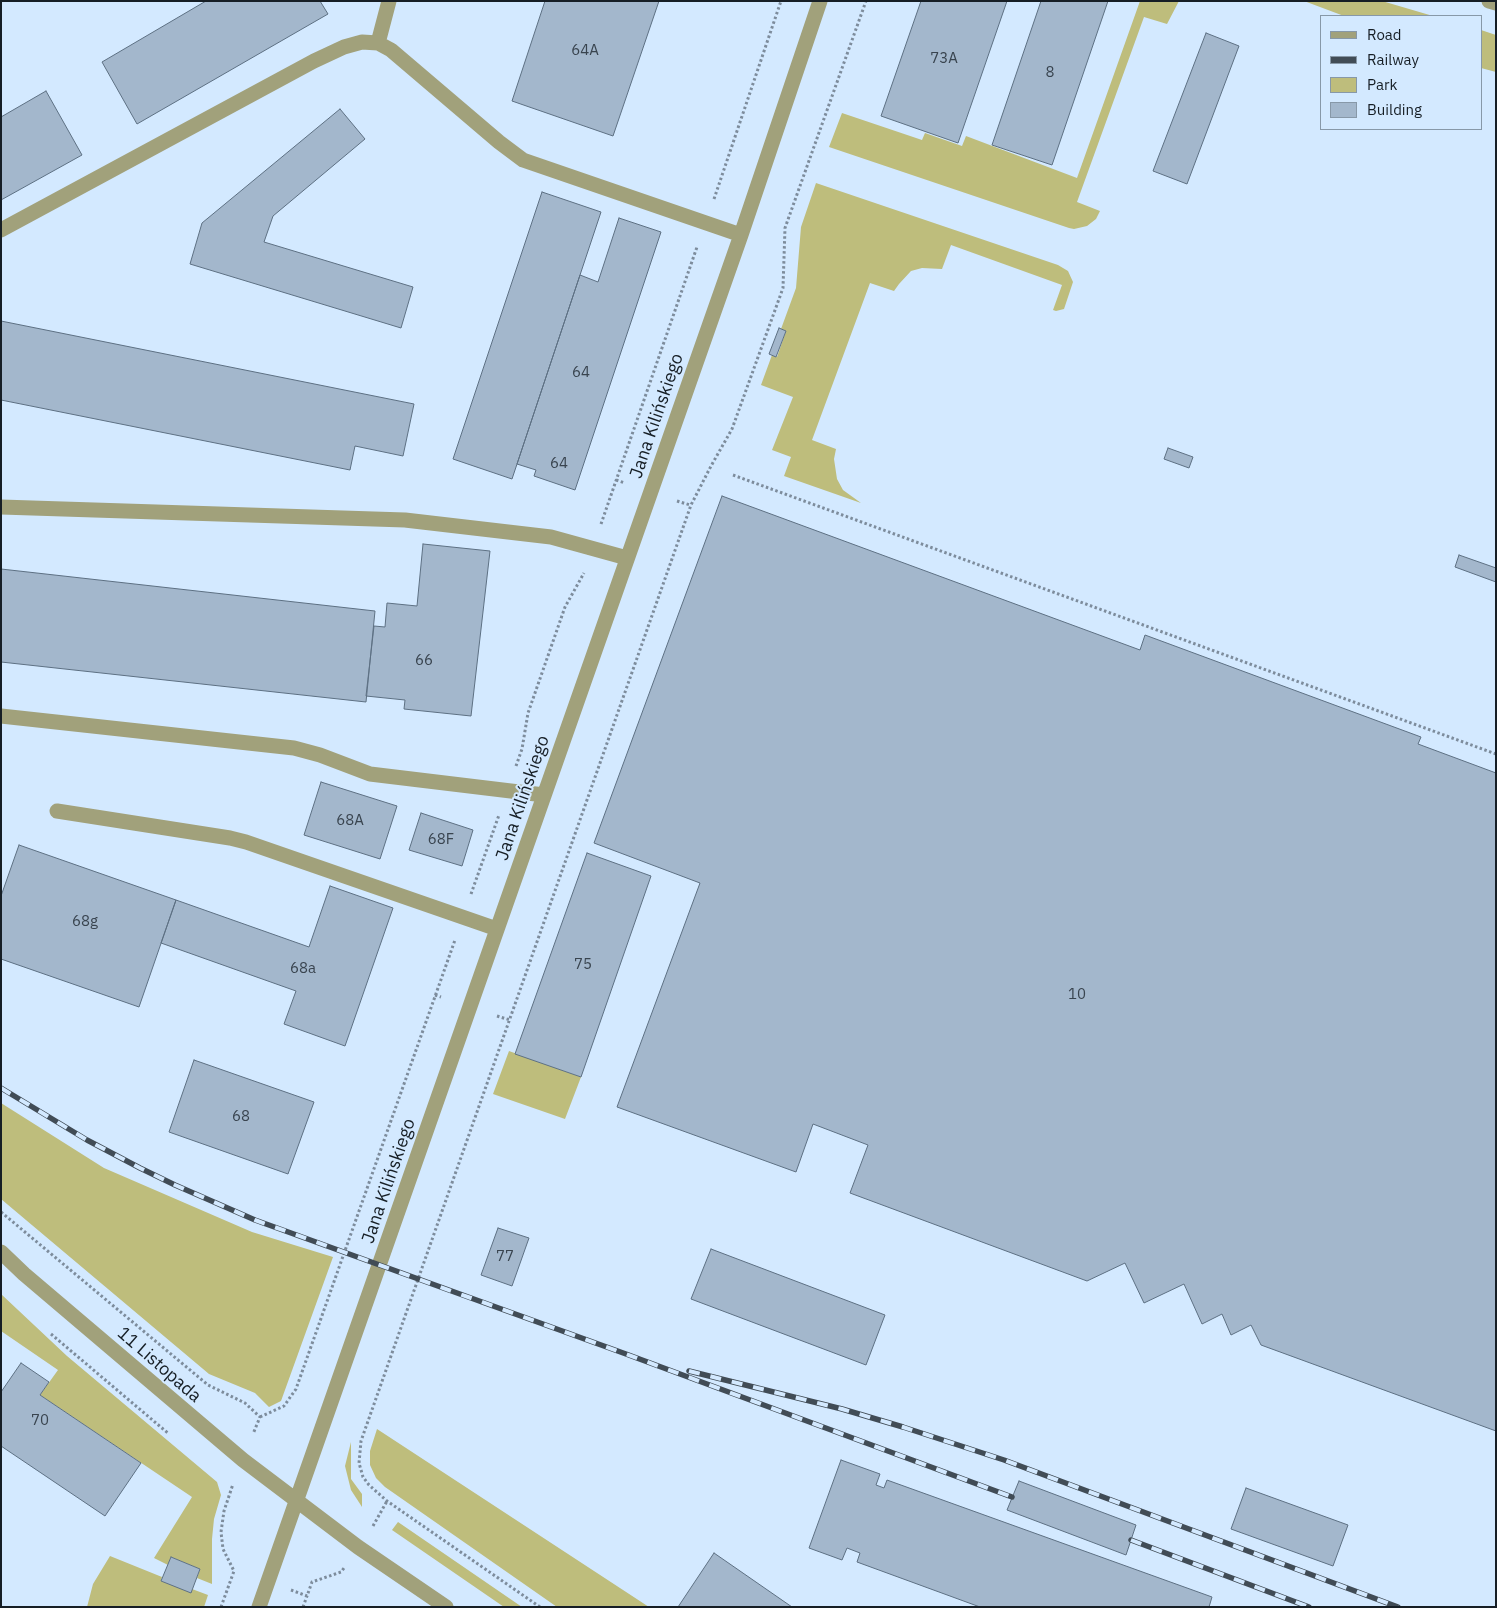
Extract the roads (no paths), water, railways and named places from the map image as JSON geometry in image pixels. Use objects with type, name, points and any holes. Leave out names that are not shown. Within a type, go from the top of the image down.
[{"type":"street","points":[[378,43],[389,1]]},
{"type":"street","name":"Jana Kilińskiego","points":[[259,1607],[741,235],[820,1]]},
{"type":"street","points":[[1489,1],[1496,3]]},
{"type":"street","points":[[1,230],[314,60],[344,47],[362,42],[378,43],[391,50],[499,142],[523,160],[741,235]]},
{"type":"street","points":[[1,507],[405,520],[551,537],[627,558]]},
{"type":"street","points":[[1,716],[294,748],[320,755],[370,774],[544,795]]},
{"type":"street","points":[[57,811],[246,842],[497,929]]},
{"type":"street","name":"11 Listopada","points":[[1,1252],[217,1439],[358,1547],[446,1607]]},
{"type":"railway","points":[[1,1088],[87,1140],[140,1168],[255,1220],[626,1354],[1012,1497]]},
{"type":"railway","points":[[689,1371],[842,1409],[1004,1460],[1398,1607]]},
{"type":"railway","points":[[1131,1540],[1309,1607]]}]
